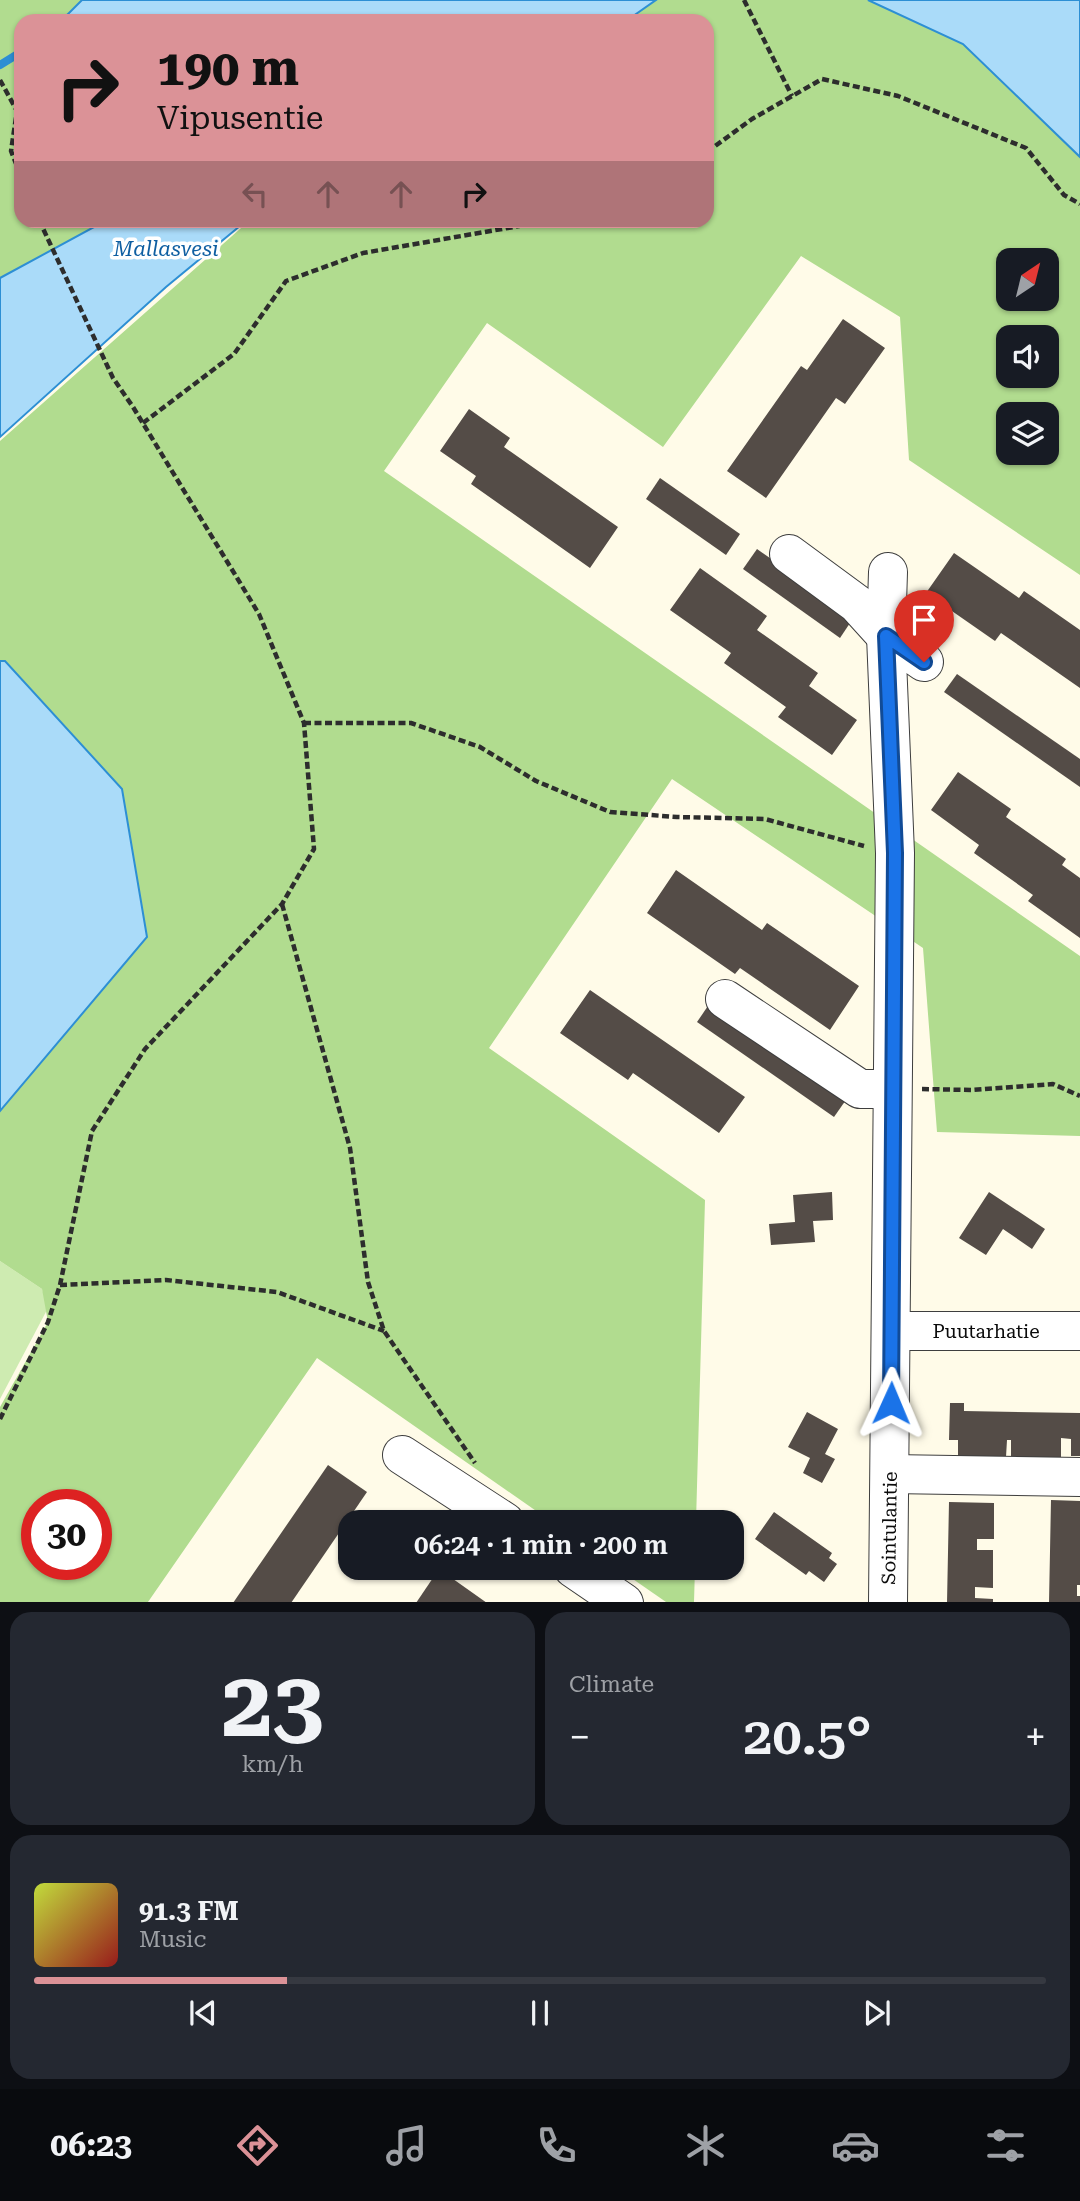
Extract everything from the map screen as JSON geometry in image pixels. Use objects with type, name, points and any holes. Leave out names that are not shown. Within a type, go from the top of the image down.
[{"type":"street","points":[[789,554],[857,604],[886,636],[924,662]]},
{"type":"street","name":"Sointulantie","points":[[888,572],[886,636],[895,853],[888,1602]]},
{"type":"street","points":[[725,999],[860,1089],[892,1088]]},
{"type":"street","name":"Puutarhatie","points":[[892,1331],[1080,1331]]},
{"type":"street","points":[[402,1455],[487,1510]]},
{"type":"street","points":[[890,1474],[1080,1477]]},
{"type":"street","points":[[591,1580],[624,1602]]},
{"type":"path","points":[[744,0],[792,96]]},
{"type":"path","points":[[714,147],[751,119],[822,79],[898,96],[1026,148],[1064,195],[1080,204]]},
{"type":"path","points":[[0,80],[14,104]]},
{"type":"path","points":[[14,133],[11,150],[14,158]]},
{"type":"path","points":[[0,1419],[48,1322],[60,1284],[92,1131],[145,1049],[282,904],[314,849],[304,723],[259,614],[113,378],[43,228]]},
{"type":"path","points":[[142,423],[234,354],[286,281],[363,253],[508,228]]},
{"type":"path","points":[[304,723],[411,723],[480,747],[536,781],[610,812],[765,819],[895,853]]},
{"type":"path","points":[[282,904],[350,1148],[368,1282],[384,1331],[477,1466]]},
{"type":"path","points":[[892,1088],[972,1090],[1053,1084],[1080,1096]]},
{"type":"path","points":[[60,1284],[166,1280],[277,1292],[384,1331]]},
{"type":"green space","points":[[0,0],[82,0],[68,14],[14,14],[14,228],[92,228],[0,278]]},
{"type":"green space","points":[[656,0],[868,0],[963,44],[1080,157],[1080,575],[909,460],[900,317],[801,256],[663,447],[487,323],[384,471],[1080,956],[1080,1136],[937,1132],[923,948],[672,779],[489,1048],[705,1200],[696,1510],[535,1510],[317,1358],[148,1602],[0,1602],[0,1407],[48,1322],[42,1289],[0,1261],[0,1111],[147,937],[122,789],[5,661],[0,661],[0,441],[241,228],[714,228],[714,14],[636,14]]},
{"type":"green space","points":[[0,1261],[42,1289],[48,1308],[0,1399]]},
{"type":"green space","points":[[634,1580],[695,1580],[694,1602],[666,1602]]},
{"type":"water","points":[[82,0],[656,0],[636,14],[68,14]]},
{"type":"water","points":[[868,0],[1080,0],[1080,157],[963,44]]},
{"type":"water","name":"Mallasvesi","points":[[92,228],[238,228],[166,287],[0,437],[0,278]]},
{"type":"water","points":[[0,661],[5,661],[122,789],[147,937],[0,1111]]},
{"type":"building","points":[[843,319],[885,348],[845,404],[836,398],[766,498],[727,471],[801,366],[807,370]]},
{"type":"building","points":[[469,409],[510,438],[504,447],[618,527],[590,568],[471,484],[476,476],[440,451]]},
{"type":"building","points":[[660,478],[740,534],[726,555],[646,499]]},
{"type":"building","points":[[757,549],[854,617],[840,638],[743,569]]},
{"type":"building","points":[[954,553],[1019,598],[1024,591],[1080,630],[1080,688],[1001,633],[995,641],[926,593]]},
{"type":"building","points":[[700,568],[767,616],[757,630],[818,673],[809,686],[857,720],[832,755],[778,717],[786,707],[724,663],[731,653],[670,610]]},
{"type":"building","points":[[957,674],[1080,759],[1080,787],[944,692]]},
{"type":"building","points":[[958,772],[1011,809],[1006,817],[1066,859],[1062,865],[1080,878],[1080,938],[1028,901],[1033,895],[974,853],[979,845],[931,810]]},
{"type":"building","points":[[676,870],[762,930],[767,923],[859,986],[830,1030],[740,968],[735,974],[647,913]]},
{"type":"building","points":[[590,990],[745,1097],[719,1133],[633,1073],[628,1080],[560,1033]]},
{"type":"building","points":[[710,1003],[848,1097],[834,1117],[697,1022]]},
{"type":"building","points":[[832,1192],[833,1220],[813,1221],[815,1242],[771,1245],[769,1224],[795,1222],[793,1195]]},
{"type":"building","points":[[989,1192],[1045,1229],[1032,1249],[1003,1229],[986,1255],[959,1238]]},
{"type":"building","points":[[950,1403],[964,1403],[964,1411],[1080,1413],[1080,1456],[1071,1456],[1071,1439],[1061,1438],[1061,1458],[1011,1457],[1011,1440],[1007,1440],[1006,1457],[958,1456],[958,1440],[949,1440]]},
{"type":"building","points":[[807,1412],[838,1429],[825,1454],[835,1459],[822,1483],[803,1473],[810,1458],[788,1447]]},
{"type":"building","points":[[328,1465],[367,1492],[355,1510],[338,1510],[338,1534],[292,1602],[234,1602]]},
{"type":"building","points":[[1051,1500],[1080,1501],[1080,1585],[1077,1585],[1077,1596],[1080,1596],[1080,1602],[1049,1602]]},
{"type":"building","points":[[949,1502],[994,1503],[994,1539],[977,1539],[977,1550],[993,1550],[993,1588],[975,1587],[975,1598],[993,1599],[993,1602],[947,1602]]},
{"type":"building","points":[[774,1512],[832,1553],[829,1558],[837,1564],[824,1582],[809,1571],[806,1575],[755,1539]]},
{"type":"building","points":[[432,1580],[455,1580],[486,1602],[417,1602]]},
{"type":"waterway","points":[[0,65],[14,56]]},
{"type":"route","points":[[891,1403],[895,853],[886,636],[924,662]]}]
